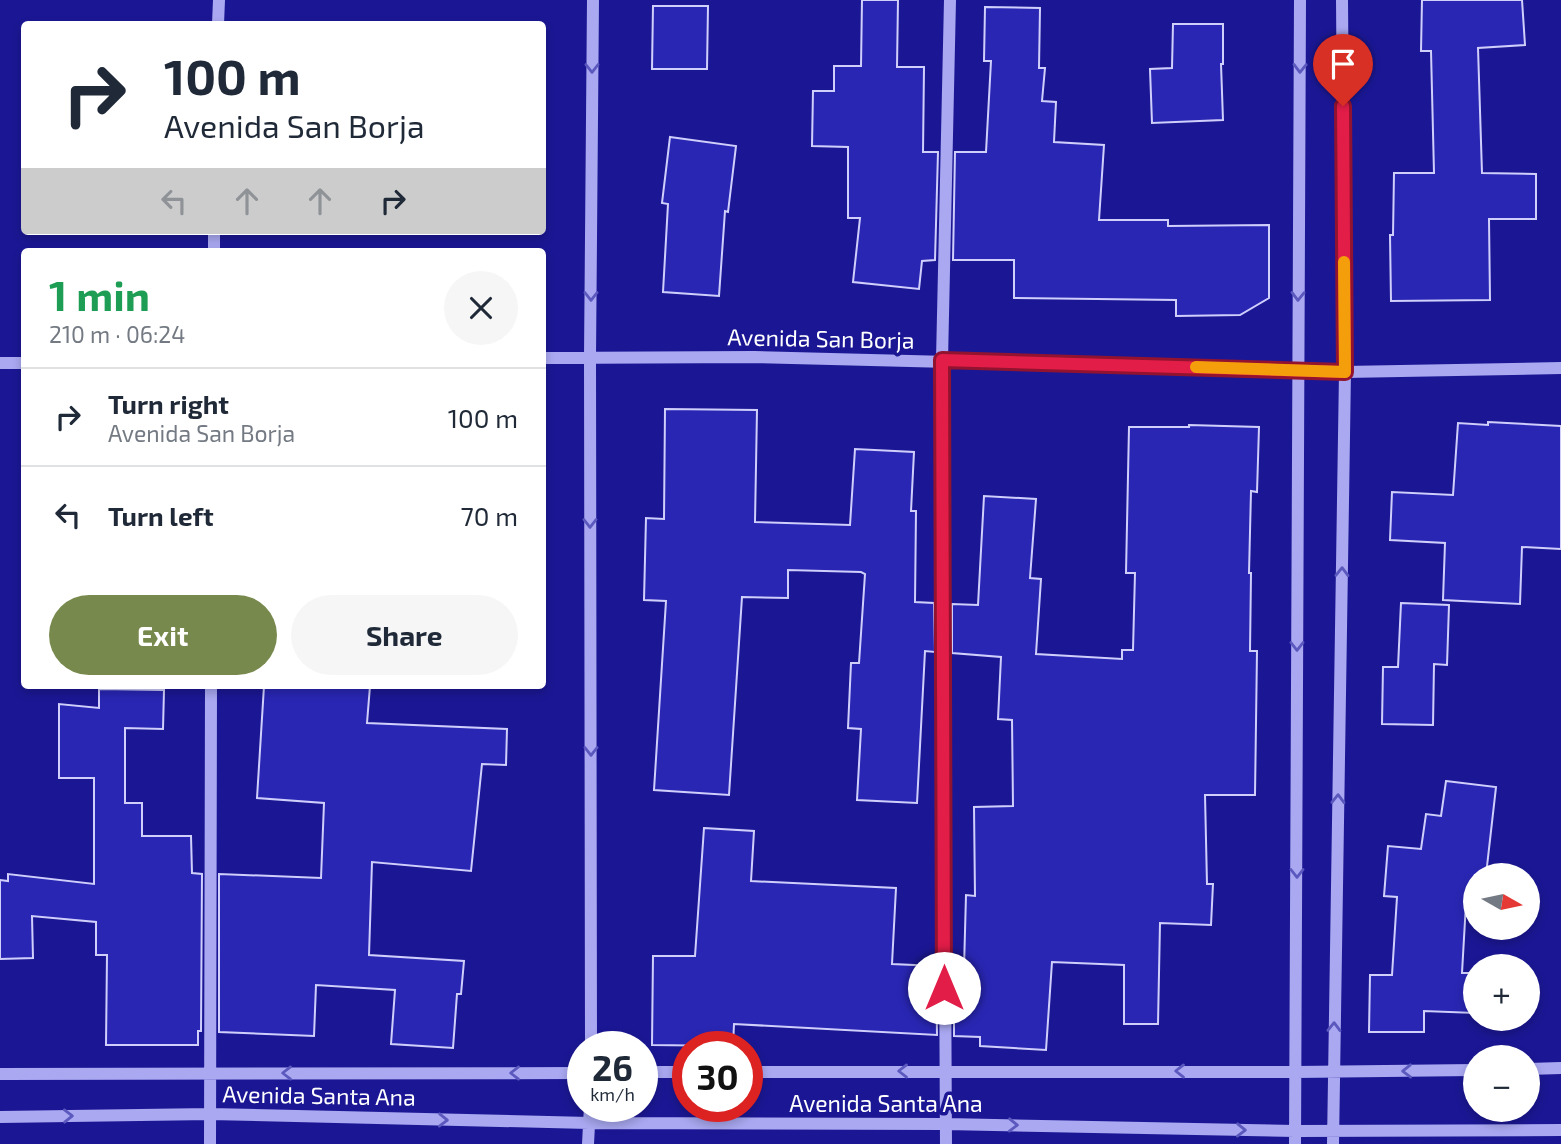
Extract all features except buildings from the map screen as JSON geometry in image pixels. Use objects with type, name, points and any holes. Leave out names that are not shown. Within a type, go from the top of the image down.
[{"type":"street","points":[[218,21],[219,0]]},
{"type":"street","points":[[591,1031],[590,358],[593,0]]},
{"type":"street","points":[[946,1144],[942,360],[950,0]]},
{"type":"street","points":[[1295,1138],[1300,0]]},
{"type":"street","points":[[1333,1137],[1345,372],[1342,0]]},
{"type":"street","name":"Avenida San Borja","points":[[546,358],[942,360],[1345,372],[1561,368]]},
{"type":"street","points":[[0,363],[21,363]]},
{"type":"street","points":[[210,1144],[211,689]]},
{"type":"street","points":[[1540,1069],[1561,1068]]},
{"type":"street","name":"Avenida Santa Ana","points":[[763,1072],[1463,1070]]},
{"type":"street","name":"Avenida Santa Ana","points":[[0,1074],[567,1073]]},
{"type":"street","name":"Avenida Santa Ana","points":[[0,1117],[210,1114],[589,1123],[946,1124],[1295,1138],[1561,1130]]},
{"type":"street","points":[[588,1144],[589,1123]]},
{"type":"slow traffic","points":[[1196,367],[1345,372],[1344,262]]},
{"type":"route","points":[[944,988],[942,360],[1345,372],[1343,106]]}]
